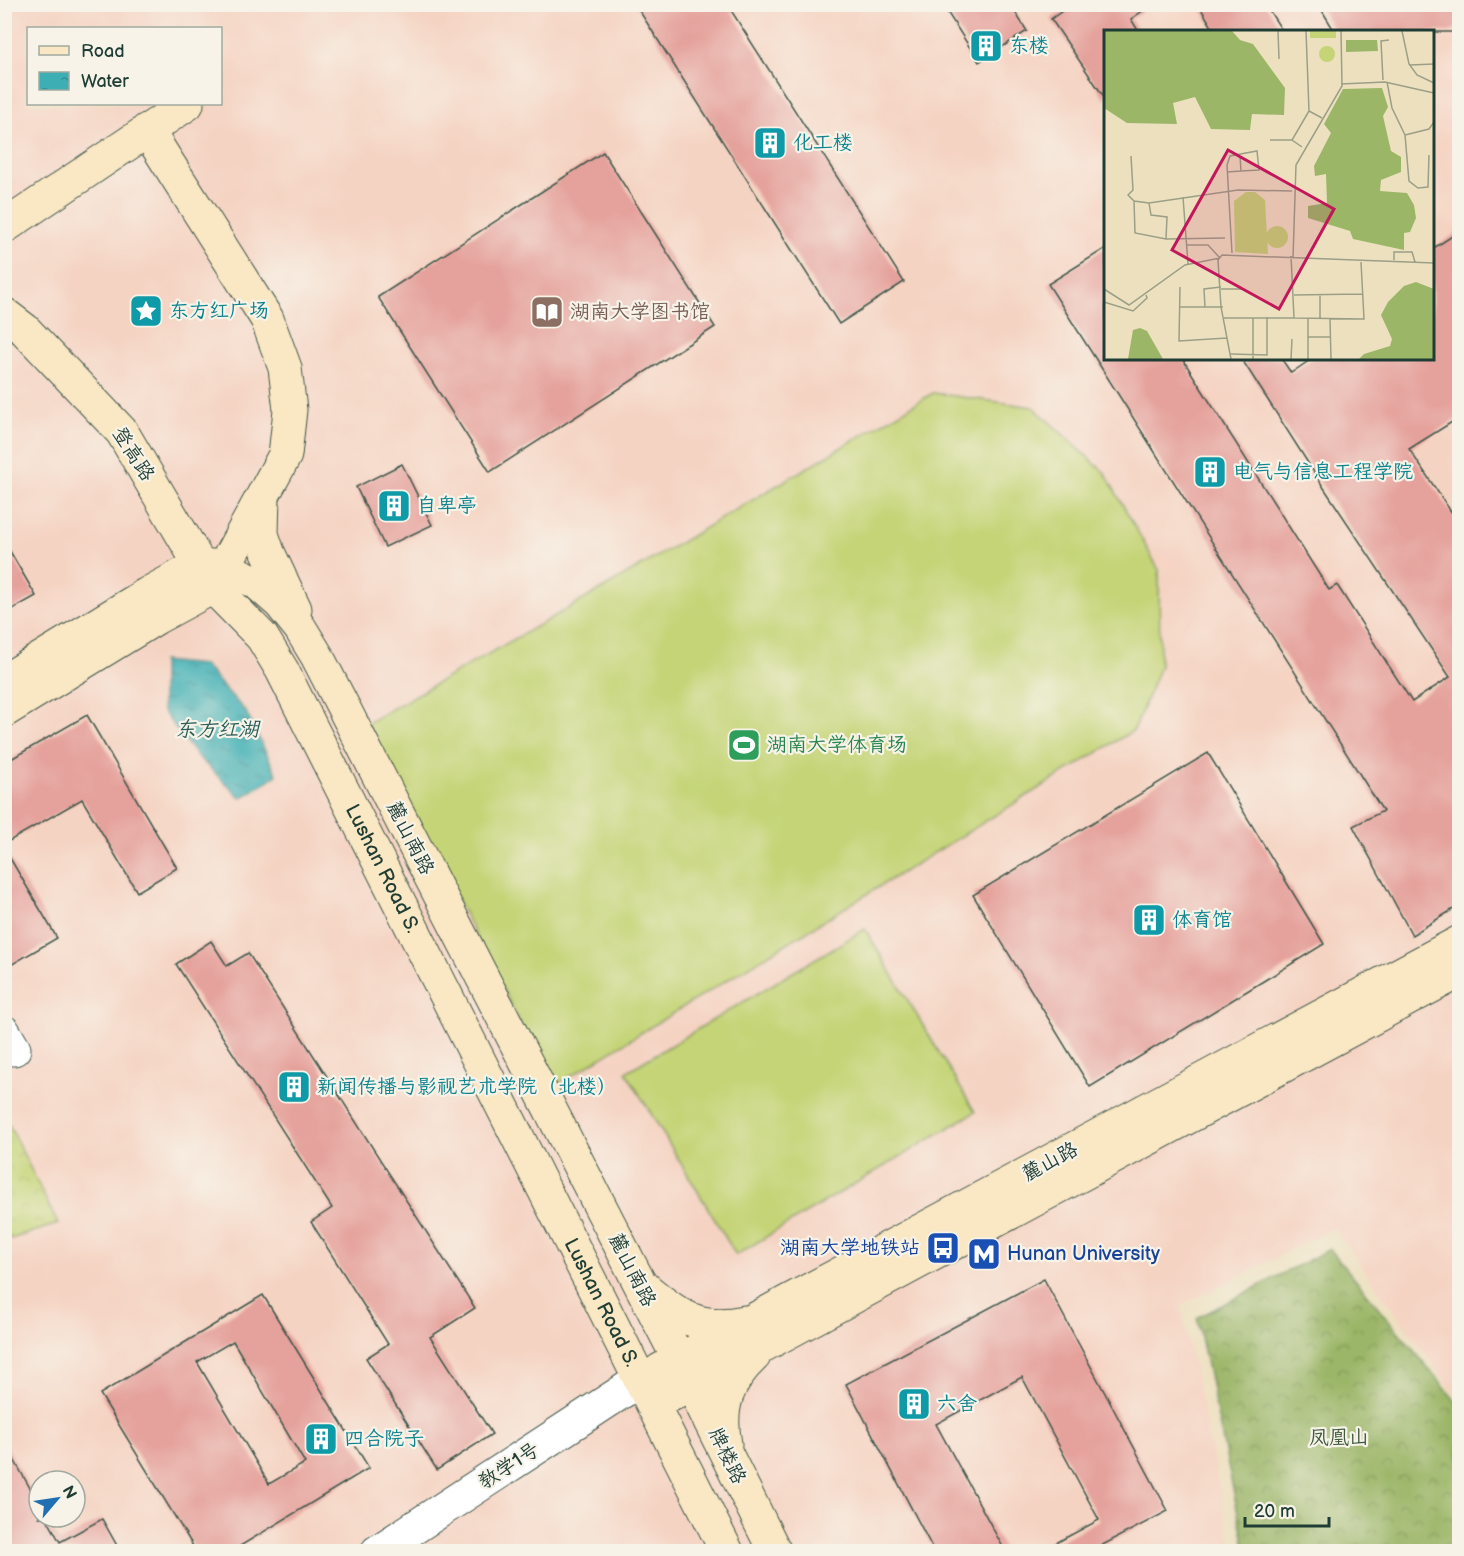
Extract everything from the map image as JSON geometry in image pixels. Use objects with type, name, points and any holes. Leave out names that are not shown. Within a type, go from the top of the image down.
[{"type":"main road","points":[[4,227],[185,105]]},
{"type":"main road","points":[[4,711],[156,618],[212,573],[264,494],[285,454],[290,410],[285,368],[267,319],[147,130]]},
{"type":"main road","name":"登高路","points":[[4,314],[25,330],[122,432],[212,573]]},
{"type":"main road","points":[[264,494],[262,534],[268,552],[317,656]]},
{"type":"main road","points":[[4,681],[147,594],[212,573]]},
{"type":"main road","name":"麓山南路","points":[[212,573],[256,582],[280,603],[300,627],[685,1372]]},
{"type":"main road","name":"Lushan Road S.","points":[[212,573],[262,637],[282,670],[646,1393]]},
{"type":"main road","name":"麓山路","points":[[764,1330],[1460,942]]},
{"type":"main road","name":"麓山路","points":[[646,1393],[1460,971]]},
{"type":"main road","points":[[639,1283],[666,1305],[704,1325],[729,1325],[764,1330],[728,1388],[722,1430],[727,1455]]},
{"type":"main road","name":"牌楼路","points":[[685,1372],[775,1551]]},
{"type":"main road","points":[[646,1393],[727,1551]]},
{"type":"street","name":"教学1号","points":[[377,1551],[646,1393]]},
{"type":"shaded area","name":"Hunan University","points":[[5,5],[1459,5],[1459,1401],[1334,1228],[1181,1306],[1233,1551],[5,1552]]},
{"type":"green space","name":"湖南大学体育场","points":[[933,393],[1033,407],[1105,473],[1159,570],[1160,666],[1134,730],[553,1087],[367,723],[597,592]]},
{"type":"green space","points":[[865,929],[975,1112],[736,1255],[626,1072]]},
{"type":"green space","points":[[5,1117],[58,1224],[11,1239],[5,1232]]},
{"type":"green space","name":"凤凰山","points":[[1330,1249],[1459,1405],[1459,1551],[1246,1551],[1197,1318]]},
{"type":"water","name":"东方红湖","points":[[162,661],[204,665],[246,712],[277,775],[241,798],[196,755],[162,710]]},
{"type":"building","name":"化工楼","points":[[635,4],[727,4],[904,282],[839,324]]},
{"type":"building","name":"东楼","points":[[942,4],[1010,4],[1027,31],[979,62]]},
{"type":"building","points":[[1072,4],[1153,4],[1131,19],[1138,30],[1104,30],[1104,97],[1051,19]]},
{"type":"building","points":[[1198,4],[1265,4],[1282,30],[1214,30]]},
{"type":"building","points":[[1318,4],[1460,4],[1460,26],[1451,32],[1334,30]]},
{"type":"building","name":"湖南大学图书馆","points":[[603,152],[715,327],[490,472],[378,297]]},
{"type":"building","points":[[1460,231],[1460,417],[1409,449],[1460,525],[1460,905],[1412,935],[1353,826],[1383,811],[1048,284],[1104,249],[1104,360],[1183,360],[1329,590],[1337,585],[1412,702],[1450,677],[1324,488],[1242,360],[1282,360],[1291,373],[1310,360],[1434,360],[1434,248]]},
{"type":"building","name":"自卑亭","points":[[402,464],[432,525],[385,547],[356,487]]},
{"type":"building","points":[[4,541],[36,596],[4,614]]},
{"type":"building","points":[[87,715],[177,868],[137,892],[82,799],[4,844],[4,763]]},
{"type":"building","name":"体育馆","points":[[1208,753],[1324,944],[1090,1087],[973,895]]},
{"type":"building","points":[[4,848],[57,938],[4,969]]},
{"type":"building","name":"新闻传播与影视艺术学院（北楼）","points":[[211,941],[227,966],[248,953],[475,1308],[430,1337],[492,1434],[437,1470],[366,1358],[388,1344],[311,1222],[332,1208],[176,964]]},
{"type":"building","name":"六舍","points":[[1044,1279],[1168,1511],[1091,1551],[1041,1551],[1099,1520],[1022,1377],[936,1424],[1005,1551],[934,1551],[846,1384]]},
{"type":"building","name":"四合院子","points":[[263,1295],[369,1468],[232,1551],[196,1551],[100,1394]],"holes":[[[233,1341],[305,1463],[269,1484],[197,1362]]]},
{"type":"building","points":[[4,1442],[27,1483],[27,1529],[53,1529],[60,1542],[102,1519],[120,1551],[4,1551]]},
{"type":"place","name":"东楼","points":[[986,46]]},
{"type":"place","name":"化工楼","points":[[770,143]]},
{"type":"place","name":"东方红广场","points":[[146,311]]},
{"type":"place","name":"湖南大学图书馆","points":[[547,312]]},
{"type":"place","name":"电气与信息工程学院","points":[[1210,472]]},
{"type":"place","name":"自卑亭","points":[[394,506]]},
{"type":"place","name":"湖南大学体育场","points":[[744,745]]},
{"type":"place","name":"体育馆","points":[[1149,920]]},
{"type":"place","name":"新闻传播与影视艺术学院（北楼）","points":[[294,1087]]},
{"type":"place","name":"湖南大学地铁站","points":[[943,1248]]},
{"type":"place","name":"Hunan University","points":[[984,1254]]},
{"type":"place","name":"六舍","points":[[914,1404]]},
{"type":"place","name":"四合院子","points":[[321,1439]]}]
